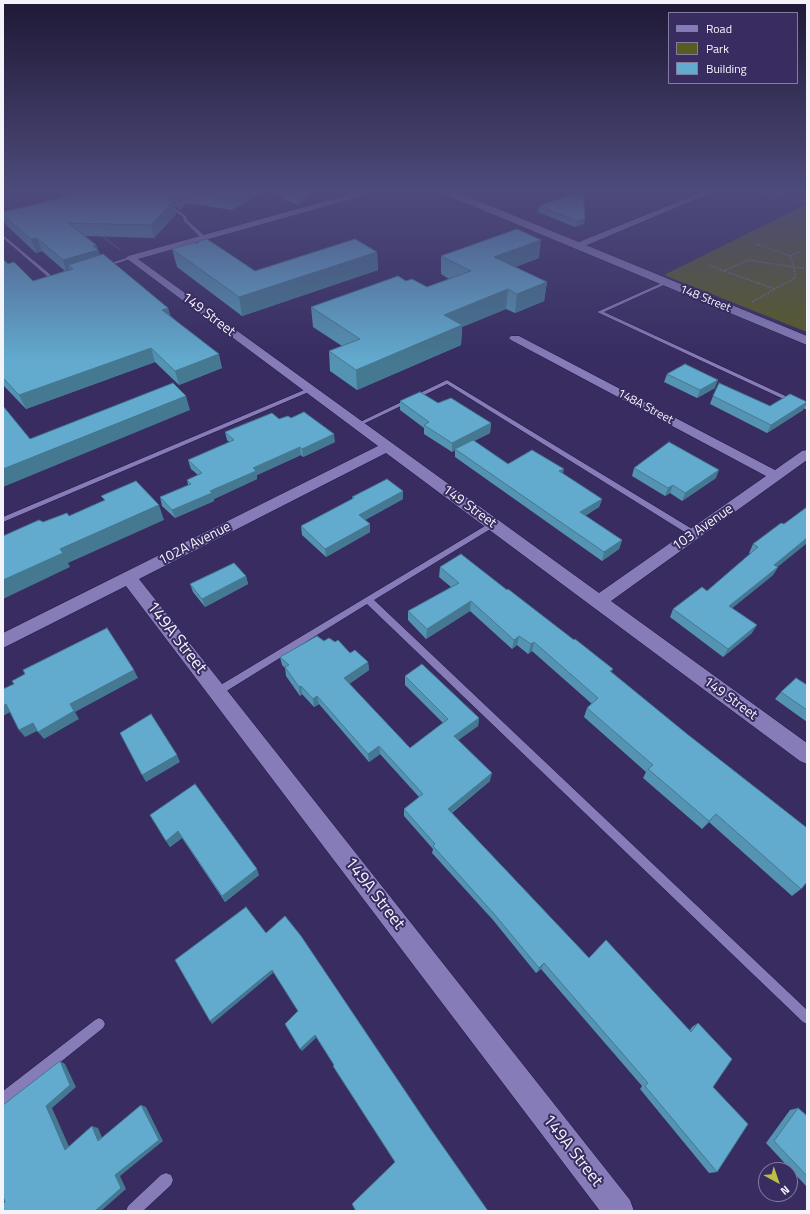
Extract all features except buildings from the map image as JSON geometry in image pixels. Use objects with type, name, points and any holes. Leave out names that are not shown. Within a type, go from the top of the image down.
[{"type":"main road","name":"148 Street","points":[[583,249],[807,342]]},
{"type":"street","points":[[131,258],[165,249]]},
{"type":"street","name":"149 Street","points":[[131,258],[356,425],[807,755]]},
{"type":"street","name":"148A Street","points":[[515,338],[776,476]]},
{"type":"street","name":"102A Avenue","points":[[3,641],[387,447]]},
{"type":"street","name":"103 Avenue","points":[[598,602],[807,454]]},
{"type":"street","name":"149A Street","points":[[129,578],[619,1211]]},
{"type":"lane","points":[[18,249],[50,276],[69,276]]},
{"type":"lane","points":[[97,268],[131,258]]},
{"type":"lane","points":[[666,283],[600,312],[807,408]]},
{"type":"lane","points":[[356,425],[447,382],[694,534]]},
{"type":"lane","points":[[3,520],[310,390]]},
{"type":"lane","points":[[217,692],[493,525]]},
{"type":"lane","points":[[368,600],[807,1018]]},
{"type":"lane","points":[[3,1099],[99,1024]]},
{"type":"lane","points":[[133,1211],[166,1180]]},
{"type":"path","points":[[769,249],[790,256],[801,251]]},
{"type":"path","points":[[749,303],[795,278],[794,267],[790,256]]},
{"type":"path","points":[[724,271],[748,260],[807,269]]},
{"type":"path","points":[[709,265],[775,289]]},
{"type":"green space","points":[[717,249],[807,249],[807,332],[664,275]]}]
